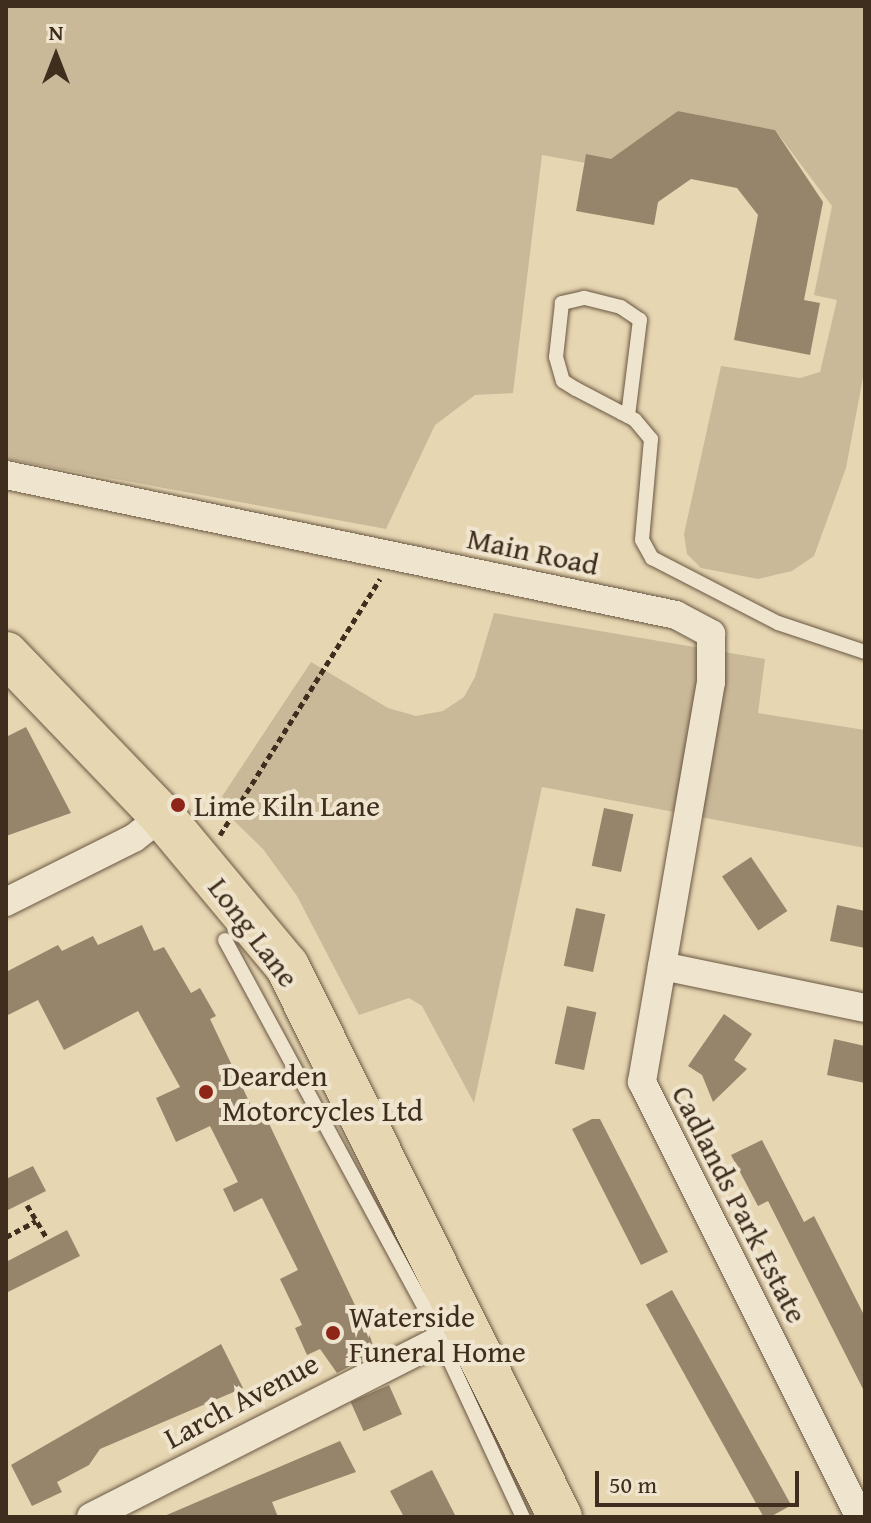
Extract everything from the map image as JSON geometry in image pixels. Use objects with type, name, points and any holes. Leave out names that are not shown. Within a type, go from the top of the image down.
[{"type":"main road","name":"Long Lane","points":[[6,654],[162,816],[287,966],[452,1331],[560,1517]]},
{"type":"street","name":"Main Road","points":[[6,475],[676,615],[711,634],[711,682],[662,966]]},
{"type":"street","points":[[6,902],[134,838],[162,816]]},
{"type":"street","points":[[662,966],[865,1008]]},
{"type":"street","name":"Cadlands Park Estate","points":[[662,966],[643,1052],[645,1094],[860,1517]]},
{"type":"street","name":"Larch Avenue","points":[[91,1517],[452,1331]]},
{"type":"lane","points":[[628,416],[640,320],[621,307],[571,298],[559,310],[557,371],[628,416],[651,439],[642,540],[652,558],[778,623],[865,652]]},
{"type":"lane","points":[[225,940],[452,1331],[523,1517]]},
{"type":"path","points":[[203,863],[395,556]]},
{"type":"path","points":[[27,1205],[46,1237]]},
{"type":"path","points":[[6,1237],[36,1221]]},
{"type":"shaded area","points":[[6,6],[865,6],[865,367],[846,468],[814,556],[792,571],[758,579],[701,568],[687,554],[684,534],[721,366],[800,378],[820,372],[837,300],[814,295],[832,206],[775,130],[678,111],[608,167],[542,155],[513,393],[475,395],[435,425],[386,529],[6,459]]},
{"type":"shaded area","points":[[494,613],[765,659],[758,713],[865,730],[865,848],[542,787],[474,1103],[422,1006],[409,998],[359,1015],[297,896],[263,849],[217,804],[311,662],[388,708],[416,716],[443,711],[464,697],[475,677]]},
{"type":"building","points":[[678,111],[775,130],[823,202],[804,300],[820,303],[810,355],[734,340],[758,215],[737,188],[691,179],[658,202],[654,225],[576,211],[586,154],[611,159]]},
{"type":"building","points":[[26,727],[71,813],[6,836],[6,737]]},
{"type":"building","points":[[604,808],[633,814],[621,872],[592,866]]},
{"type":"building","points":[[751,857],[787,911],[758,930],[722,877]]},
{"type":"building","points":[[837,905],[865,911],[865,948],[830,941]]},
{"type":"building","points":[[576,908],[605,914],[593,972],[564,966]]},
{"type":"building","points":[[142,925],[154,951],[164,947],[191,993],[200,988],[216,1016],[210,1019],[256,1116],[264,1113],[371,1339],[375,1353],[337,1373],[320,1349],[307,1355],[295,1328],[302,1325],[280,1279],[298,1270],[262,1198],[234,1212],[223,1189],[238,1182],[210,1126],[176,1142],[156,1098],[180,1087],[138,1011],[64,1050],[38,1000],[6,1016],[6,972],[58,945],[62,951],[93,936],[98,945]]},
{"type":"building","points":[[567,1006],[596,1012],[584,1070],[555,1064]]},
{"type":"building","points":[[724,1014],[752,1034],[734,1060],[747,1069],[713,1102],[702,1075],[688,1066]]},
{"type":"building","points":[[834,1039],[865,1046],[865,1083],[827,1075]]},
{"type":"building","points":[[592,1119],[600,1119],[668,1252],[641,1265],[572,1129]]},
{"type":"building","points":[[762,1140],[804,1222],[814,1216],[865,1317],[865,1393],[768,1201],[758,1206],[731,1155]]},
{"type":"building","points":[[33,1166],[46,1191],[6,1211],[6,1179]]},
{"type":"building","points":[[67,1230],[80,1256],[6,1293],[6,1262]]},
{"type":"building","points":[[672,1290],[791,1505],[770,1517],[764,1517],[646,1305]]},
{"type":"building","points":[[221,1344],[243,1388],[100,1449],[89,1465],[57,1482],[62,1492],[32,1506],[11,1465]]},
{"type":"building","points":[[389,1385],[402,1414],[364,1431],[351,1402]]},
{"type":"building","points":[[340,1441],[356,1472],[272,1502],[278,1517],[162,1517]]},
{"type":"building","points":[[432,1470],[456,1517],[404,1517],[390,1491]]},
{"type":"place","name":"Lime Kiln Lane","points":[[178,805]]},
{"type":"place","name":"Dearden Motorcycles Ltd","points":[[206,1092]]},
{"type":"place","name":"Waterside Funeral Home","points":[[333,1333]]}]
